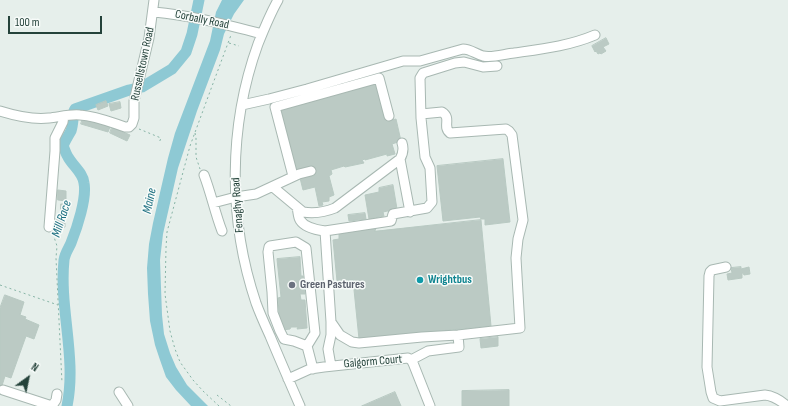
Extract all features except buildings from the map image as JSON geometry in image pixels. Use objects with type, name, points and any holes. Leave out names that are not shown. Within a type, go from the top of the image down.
[{"type":"street","points":[[154,0],[154,12]]},
{"type":"street","name":"Fenaghy Road","points":[[278,0],[262,34],[253,59],[246,86],[238,129],[235,159],[236,197],[241,242],[247,272],[256,303],[300,406]]},
{"type":"street","name":"Corbally Road","points":[[154,12],[176,14],[262,34]]},
{"type":"street","name":"Russellstown Road","points":[[136,126],[134,118],[134,101],[150,38],[154,12]]},
{"type":"street","points":[[242,105],[307,89],[403,61],[420,61],[463,49],[467,49],[482,56],[492,56],[549,48],[580,41],[596,35]]},
{"type":"street","points":[[297,207],[300,221],[315,229],[325,231],[391,221],[393,214],[427,208],[432,202],[430,168],[425,157],[421,114],[420,78],[423,73],[455,63],[464,62],[483,67],[497,66]]},
{"type":"street","points":[[293,176],[275,107],[379,78],[390,116]]},
{"type":"street","points":[[0,111],[31,118],[48,118],[70,115],[92,116],[125,127],[136,126]]},
{"type":"street","points":[[331,322],[340,335],[352,342],[359,343],[458,335],[520,328],[516,258],[518,239],[523,220],[512,135],[506,129],[450,133],[446,128],[447,117],[442,112],[421,114]]},
{"type":"street","points":[[49,227],[55,138],[63,122],[70,115]]},
{"type":"street","points":[[273,187],[304,212],[326,212],[335,208],[400,159],[403,154],[402,143]]},
{"type":"street","points":[[400,159],[410,212]]},
{"type":"street","points":[[213,203],[256,194],[293,176],[311,170]]},
{"type":"street","points":[[204,175],[222,231]]},
{"type":"street","points":[[325,231],[331,322],[331,335],[328,348],[331,366]]},
{"type":"street","points":[[307,346],[294,340],[284,339],[273,313],[268,252],[270,246],[296,242],[306,248],[315,333],[307,346],[313,369]]},
{"type":"street","points":[[726,267],[712,270],[709,276],[707,368],[710,392],[713,398],[720,401],[765,395],[772,396],[776,397],[787,406]]},
{"type":"street","points":[[411,360],[428,351],[459,347],[458,335]]},
{"type":"street","name":"Galgorm Court","points":[[288,379],[313,369],[406,358],[411,360],[430,406]]},
{"type":"street","points":[[4,390],[52,406],[56,400],[57,394]]},
{"type":"street","points":[[119,392],[128,406]]},
{"type":"path","points":[[219,406],[193,380],[180,362],[175,349],[170,331],[166,301],[166,255],[168,232],[190,146],[231,35]]},
{"type":"path","points":[[228,42],[239,46]]},
{"type":"path","points":[[136,126],[161,138],[159,143]]},
{"type":"path","points":[[195,132],[196,157],[200,170],[204,175]]},
{"type":"path","points":[[49,227],[56,240],[57,246],[56,258],[62,383]]},
{"type":"path","points":[[0,285],[58,305]]},
{"type":"path","points":[[217,395],[231,406]]},
{"type":"water","points":[[222,0],[244,0],[234,14],[224,34],[220,50],[197,111],[178,168],[163,234],[160,260],[164,334],[170,353],[176,367],[187,385],[208,406],[191,406],[166,377],[155,345],[150,321],[147,268],[153,223],[168,158],[175,133],[210,41],[216,12]]},
{"type":"waterway","name":"Mill Race","points":[[67,406],[70,388],[70,370],[63,278],[64,260],[79,221],[85,189],[82,176],[68,157],[63,146],[71,131],[74,111],[75,109],[129,90],[142,87],[172,69],[186,52],[192,34],[199,0]]},
{"type":"place","name":"Wrightbus","points":[[420,280]]},
{"type":"place","name":"Green Pastures","points":[[292,285]]},
{"type":"water label","name":"Maine","points":[[150,201]]}]
